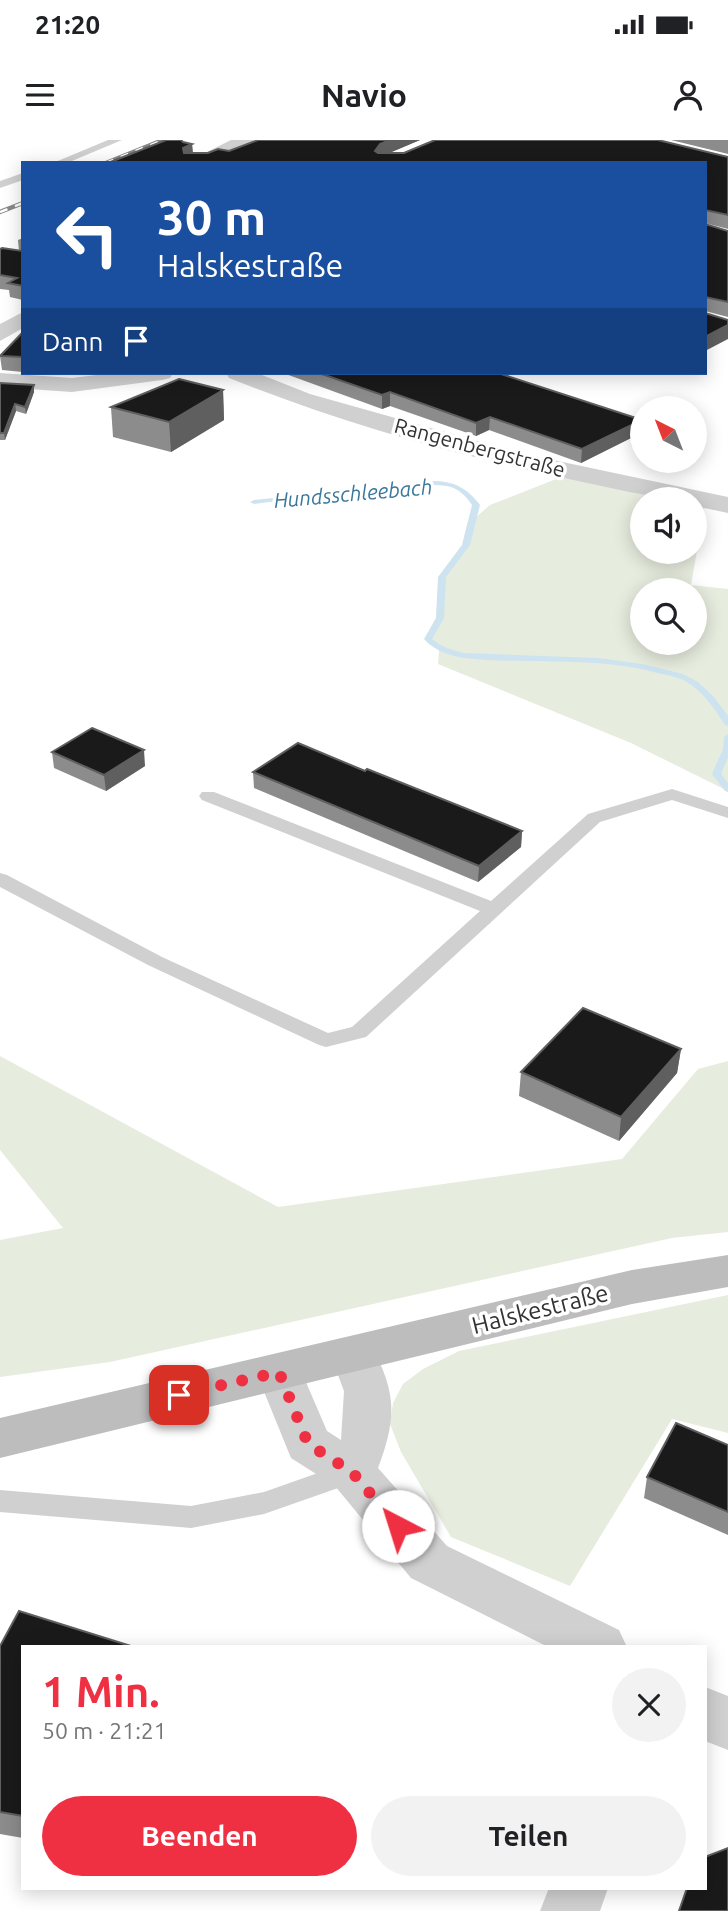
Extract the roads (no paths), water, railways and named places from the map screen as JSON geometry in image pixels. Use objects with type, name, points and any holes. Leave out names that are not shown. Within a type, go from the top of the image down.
[{"type":"street","points":[[198,161],[245,140]]},
{"type":"street","points":[[0,334],[21,319]]},
{"type":"street","points":[[0,380],[72,385],[147,375]]},
{"type":"street","name":"Rangenbergstraße","points":[[242,375],[302,398],[516,460],[728,505]]},
{"type":"street","name":"Halskestraße","points":[[0,1438],[632,1287],[728,1271]]},
{"type":"street","points":[[352,1472],[367,1434],[368,1391],[353,1354]]},
{"type":"street","points":[[279,1372],[308,1444],[352,1472],[429,1562],[596,1645]]},
{"type":"street","points":[[707,1713],[728,1725]]},
{"type":"street","points":[[570,1911],[578,1890]]},
{"type":"lane","points":[[63,161],[117,140]]},
{"type":"lane","points":[[0,186],[21,177]]},
{"type":"lane","points":[[0,879],[155,961],[326,1041],[359,1032],[594,818],[671,794],[728,813]]},
{"type":"lane","points":[[208,796],[493,909]]},
{"type":"lane","points":[[0,1501],[191,1517],[264,1503],[352,1472]]},
{"type":"waterway","name":"Hundsschleebach","points":[[254,502],[426,484],[456,487],[467,494],[476,505],[466,545],[442,577],[440,618],[428,639],[440,648],[464,655],[620,663],[676,675],[686,678],[700,689],[728,723]]},
{"type":"waterway","name":"Hundsschleebach","points":[[728,737],[727,749],[716,774],[728,789]]},
{"type":"railway","points":[[111,161],[163,140]]},
{"type":"railway","points":[[0,212],[21,204]]}]
